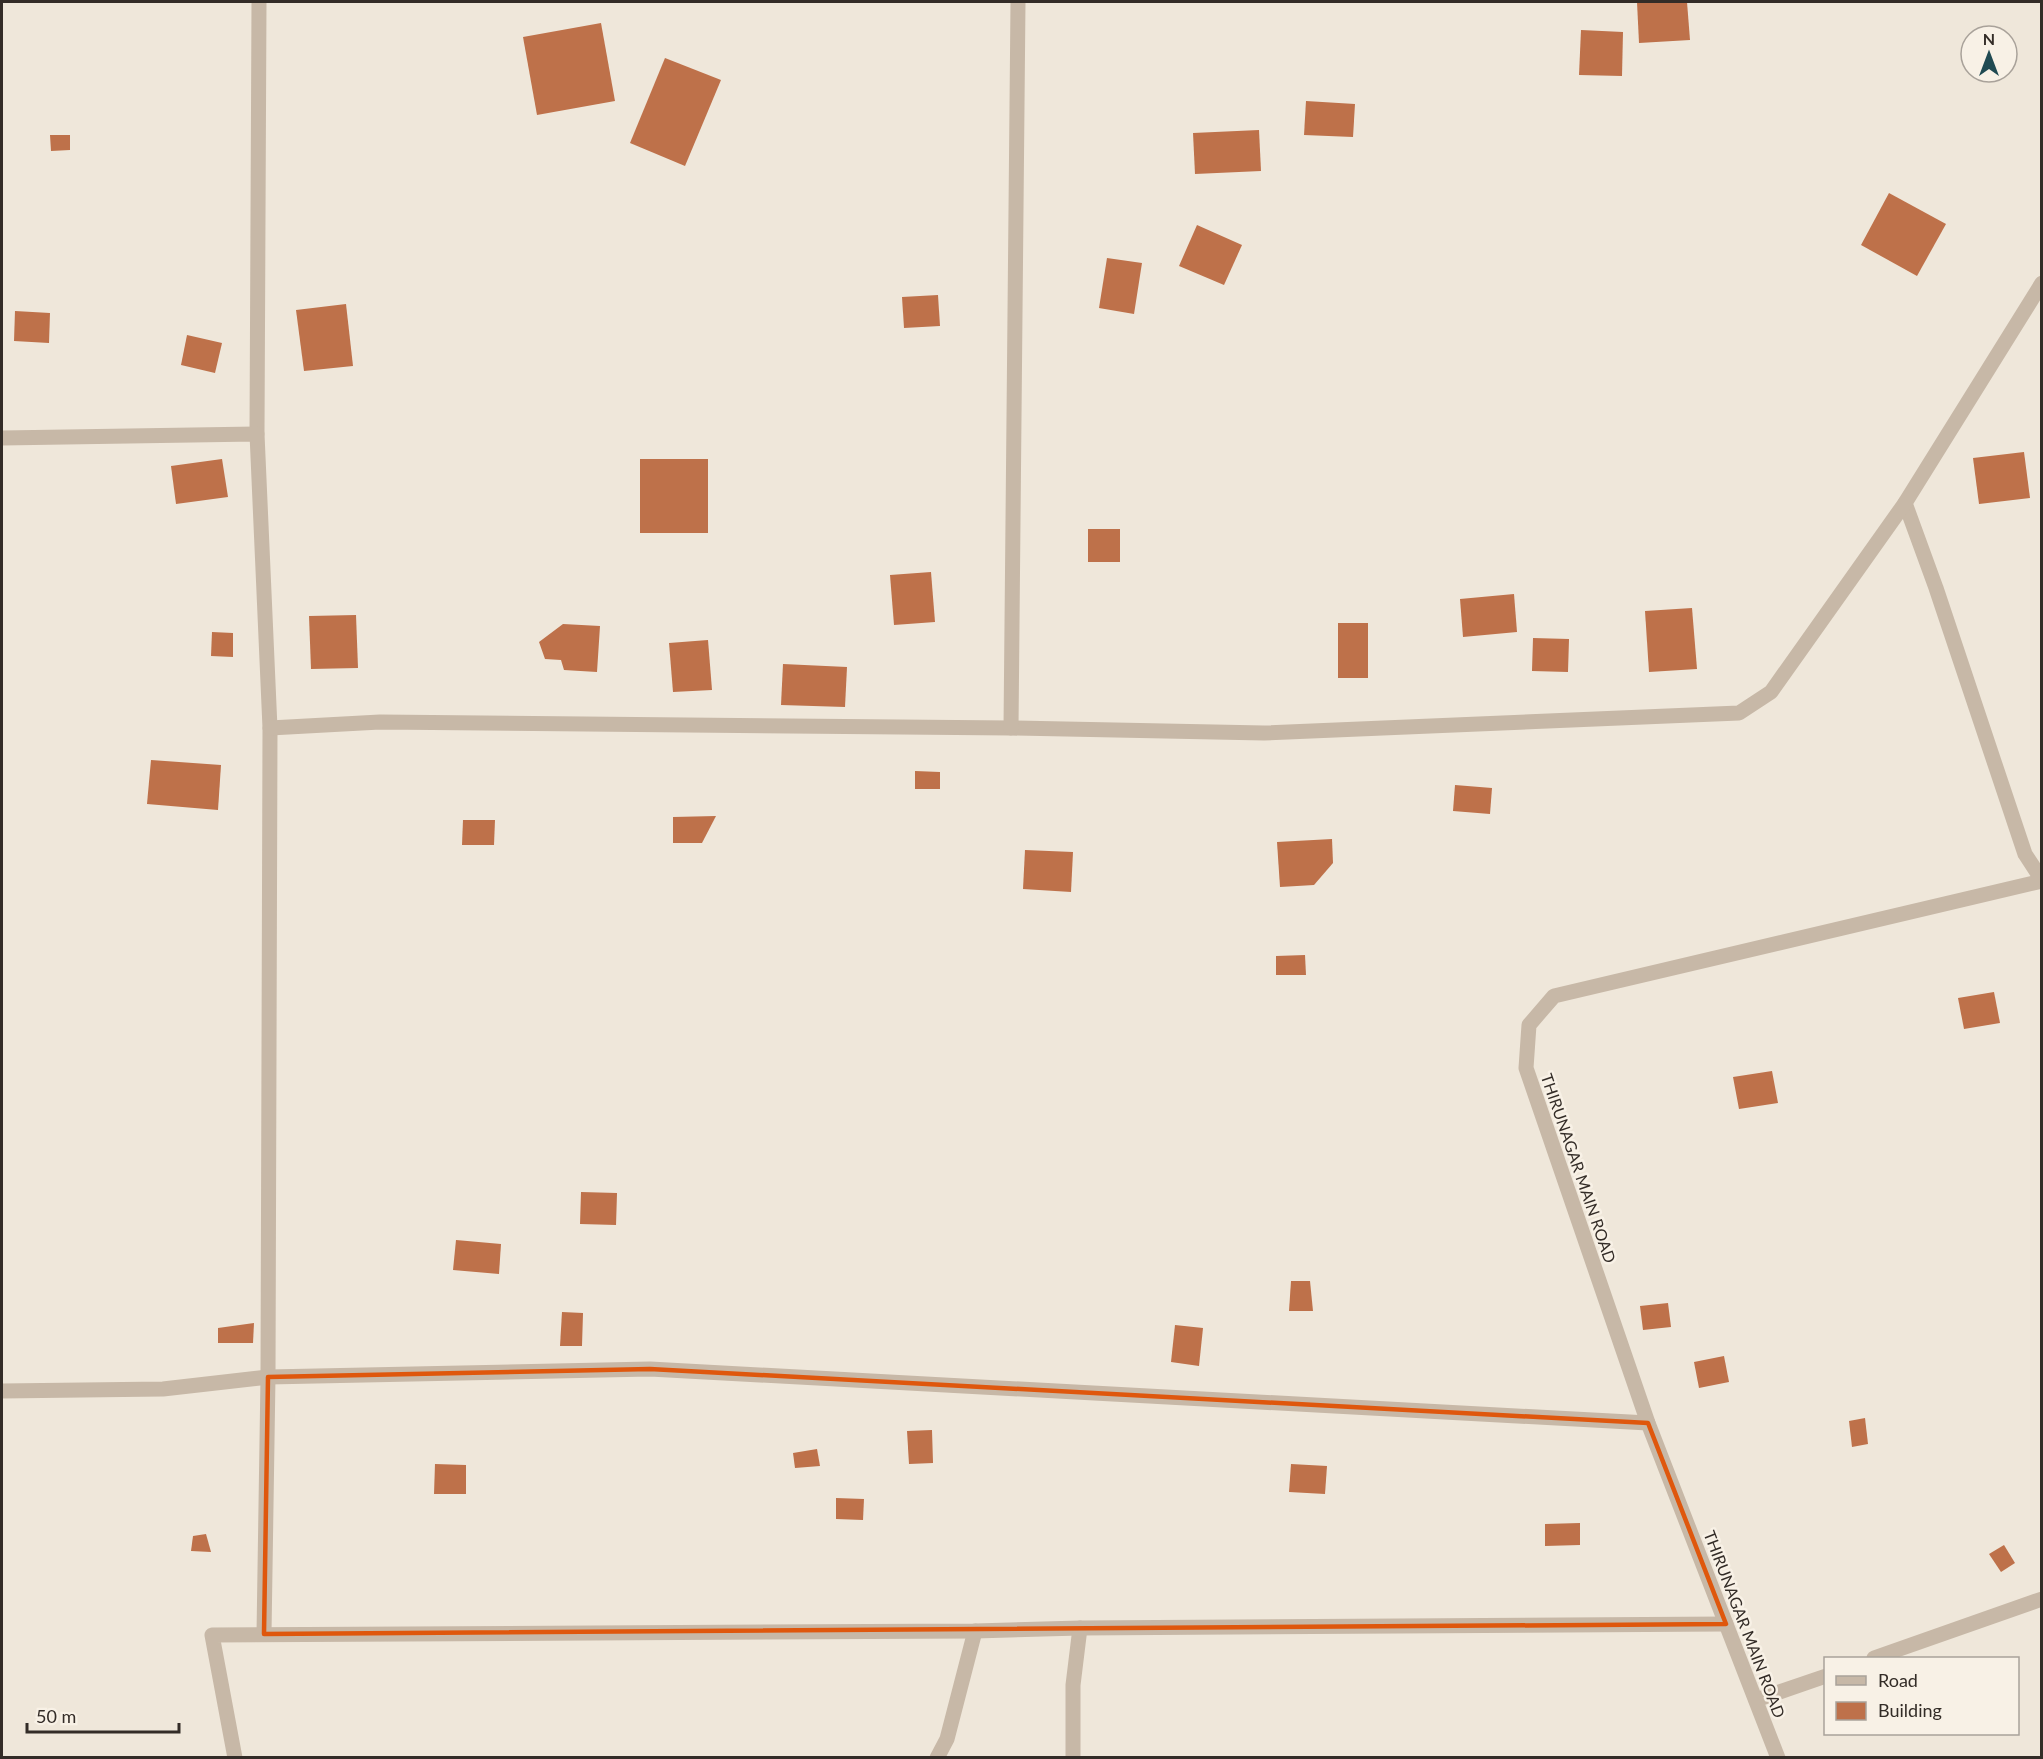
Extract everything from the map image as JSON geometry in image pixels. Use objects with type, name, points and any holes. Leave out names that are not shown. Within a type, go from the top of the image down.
[{"type":"street","points":[[259,2],[257,434],[270,728],[268,1377],[264,1634]]},
{"type":"street","points":[[1011,728],[1018,2]]},
{"type":"street","points":[[270,728],[380,722],[1011,728],[1264,733],[1738,713],[1771,692],[1905,503],[2042,283]]},
{"type":"street","points":[[2,438],[257,434]]},
{"type":"street","points":[[1905,503],[1936,588],[2025,854],[2042,880]]},
{"type":"street","name":"THIRUNAGAR MAIN ROAD","points":[[1778,1758],[1648,1423],[1526,1068],[1529,1025],[1554,996],[2042,880]]},
{"type":"street","points":[[2,1391],[163,1389],[268,1377],[650,1369],[1648,1423]]},
{"type":"street","points":[[1880,1657],[2042,1599]]},
{"type":"street","points":[[234,1758],[212,1635],[1726,1624]]},
{"type":"street","points":[[1073,1758],[1073,1684],[1080,1628]]},
{"type":"street","points":[[937,1758],[947,1739],[975,1631]]},
{"type":"street","points":[[1755,1700],[1824,1677]]},
{"type":"highlighted area","points":[[650,1369],[1648,1423],[1726,1624],[264,1634],[268,1377]]},
{"type":"building","points":[[1637,2],[1687,2],[1690,40],[1639,43]]},
{"type":"building","points":[[601,23],[615,101],[537,115],[523,37]]},
{"type":"building","points":[[1581,30],[1623,32],[1622,76],[1579,75]]},
{"type":"building","points":[[665,58],[721,80],[685,166],[630,143]]},
{"type":"building","points":[[1306,101],[1355,104],[1353,137],[1304,135]]},
{"type":"building","points":[[1259,130],[1261,171],[1195,174],[1193,133]]},
{"type":"building","points":[[50,135],[70,135],[70,150],[51,151]]},
{"type":"building","points":[[1889,193],[1946,224],[1917,276],[1861,245]]},
{"type":"building","points":[[1197,225],[1242,245],[1224,285],[1179,266]]},
{"type":"building","points":[[1107,258],[1142,263],[1134,314],[1099,308]]},
{"type":"building","points":[[938,295],[940,326],[904,328],[902,297]]},
{"type":"building","points":[[346,304],[353,366],[304,371],[296,310]]},
{"type":"building","points":[[15,311],[50,313],[49,343],[14,341]]},
{"type":"building","points":[[187,335],[222,343],[215,373],[181,365]]},
{"type":"building","points":[[2024,452],[2030,498],[1979,504],[1973,458]]},
{"type":"building","points":[[222,459],[228,497],[176,504],[171,466]]},
{"type":"building","points":[[640,459],[708,459],[708,533],[640,533]]},
{"type":"building","points":[[1088,529],[1120,529],[1120,562],[1088,562]]},
{"type":"building","points":[[931,572],[935,622],[894,625],[890,575]]},
{"type":"building","points":[[1514,594],[1517,632],[1463,637],[1460,599]]},
{"type":"building","points":[[1692,608],[1697,669],[1649,672],[1645,611]]},
{"type":"building","points":[[356,615],[358,668],[311,669],[309,616]]},
{"type":"building","points":[[1338,623],[1368,623],[1368,678],[1338,678]]},
{"type":"building","points":[[563,624],[600,626],[597,672],[564,670],[561,660],[545,659],[539,642]]},
{"type":"building","points":[[212,632],[233,633],[233,657],[211,656]]},
{"type":"building","points":[[1533,638],[1569,639],[1568,672],[1532,671]]},
{"type":"building","points":[[708,640],[712,690],[673,692],[669,643]]},
{"type":"building","points":[[783,664],[847,667],[845,707],[781,705]]},
{"type":"building","points":[[151,760],[221,765],[218,810],[147,804]]},
{"type":"building","points":[[915,771],[940,772],[940,789],[915,789]]},
{"type":"building","points":[[1455,785],[1492,788],[1490,814],[1453,811]]},
{"type":"building","points":[[716,816],[702,843],[673,843],[673,817]]},
{"type":"building","points":[[463,820],[495,820],[494,845],[462,845]]},
{"type":"building","points":[[1332,839],[1333,863],[1314,885],[1280,887],[1277,842]]},
{"type":"building","points":[[1025,850],[1073,852],[1071,892],[1023,889]]},
{"type":"building","points":[[1305,955],[1306,975],[1276,975],[1276,956]]},
{"type":"building","points":[[1994,992],[2000,1023],[1964,1029],[1958,998]]},
{"type":"building","points":[[1772,1071],[1778,1103],[1739,1109],[1733,1077]]},
{"type":"building","points":[[581,1192],[617,1193],[616,1225],[580,1224]]},
{"type":"building","points":[[456,1240],[501,1244],[499,1274],[453,1270]]},
{"type":"building","points":[[1291,1281],[1310,1281],[1313,1311],[1289,1311]]},
{"type":"building","points":[[1668,1303],[1671,1327],[1643,1330],[1640,1306]]},
{"type":"building","points":[[562,1312],[583,1313],[582,1346],[560,1346]]},
{"type":"building","points":[[254,1323],[253,1343],[218,1343],[218,1328]]},
{"type":"building","points":[[1175,1325],[1203,1328],[1199,1366],[1171,1362]]},
{"type":"building","points":[[1724,1356],[1729,1382],[1699,1388],[1694,1362]]},
{"type":"building","points":[[1865,1418],[1868,1444],[1852,1447],[1849,1421]]},
{"type":"building","points":[[932,1430],[933,1463],[909,1464],[907,1431]]},
{"type":"building","points":[[817,1449],[820,1466],[795,1468],[793,1453]]},
{"type":"building","points":[[435,1464],[466,1465],[466,1494],[434,1494]]},
{"type":"building","points":[[1291,1464],[1327,1466],[1325,1494],[1289,1492]]},
{"type":"building","points":[[836,1498],[864,1499],[863,1520],[836,1519]]},
{"type":"building","points":[[1580,1523],[1580,1545],[1545,1546],[1545,1524]]},
{"type":"building","points":[[206,1534],[211,1552],[191,1551],[193,1536]]},
{"type":"building","points":[[2004,1545],[2015,1563],[2001,1572],[1989,1554]]}]
